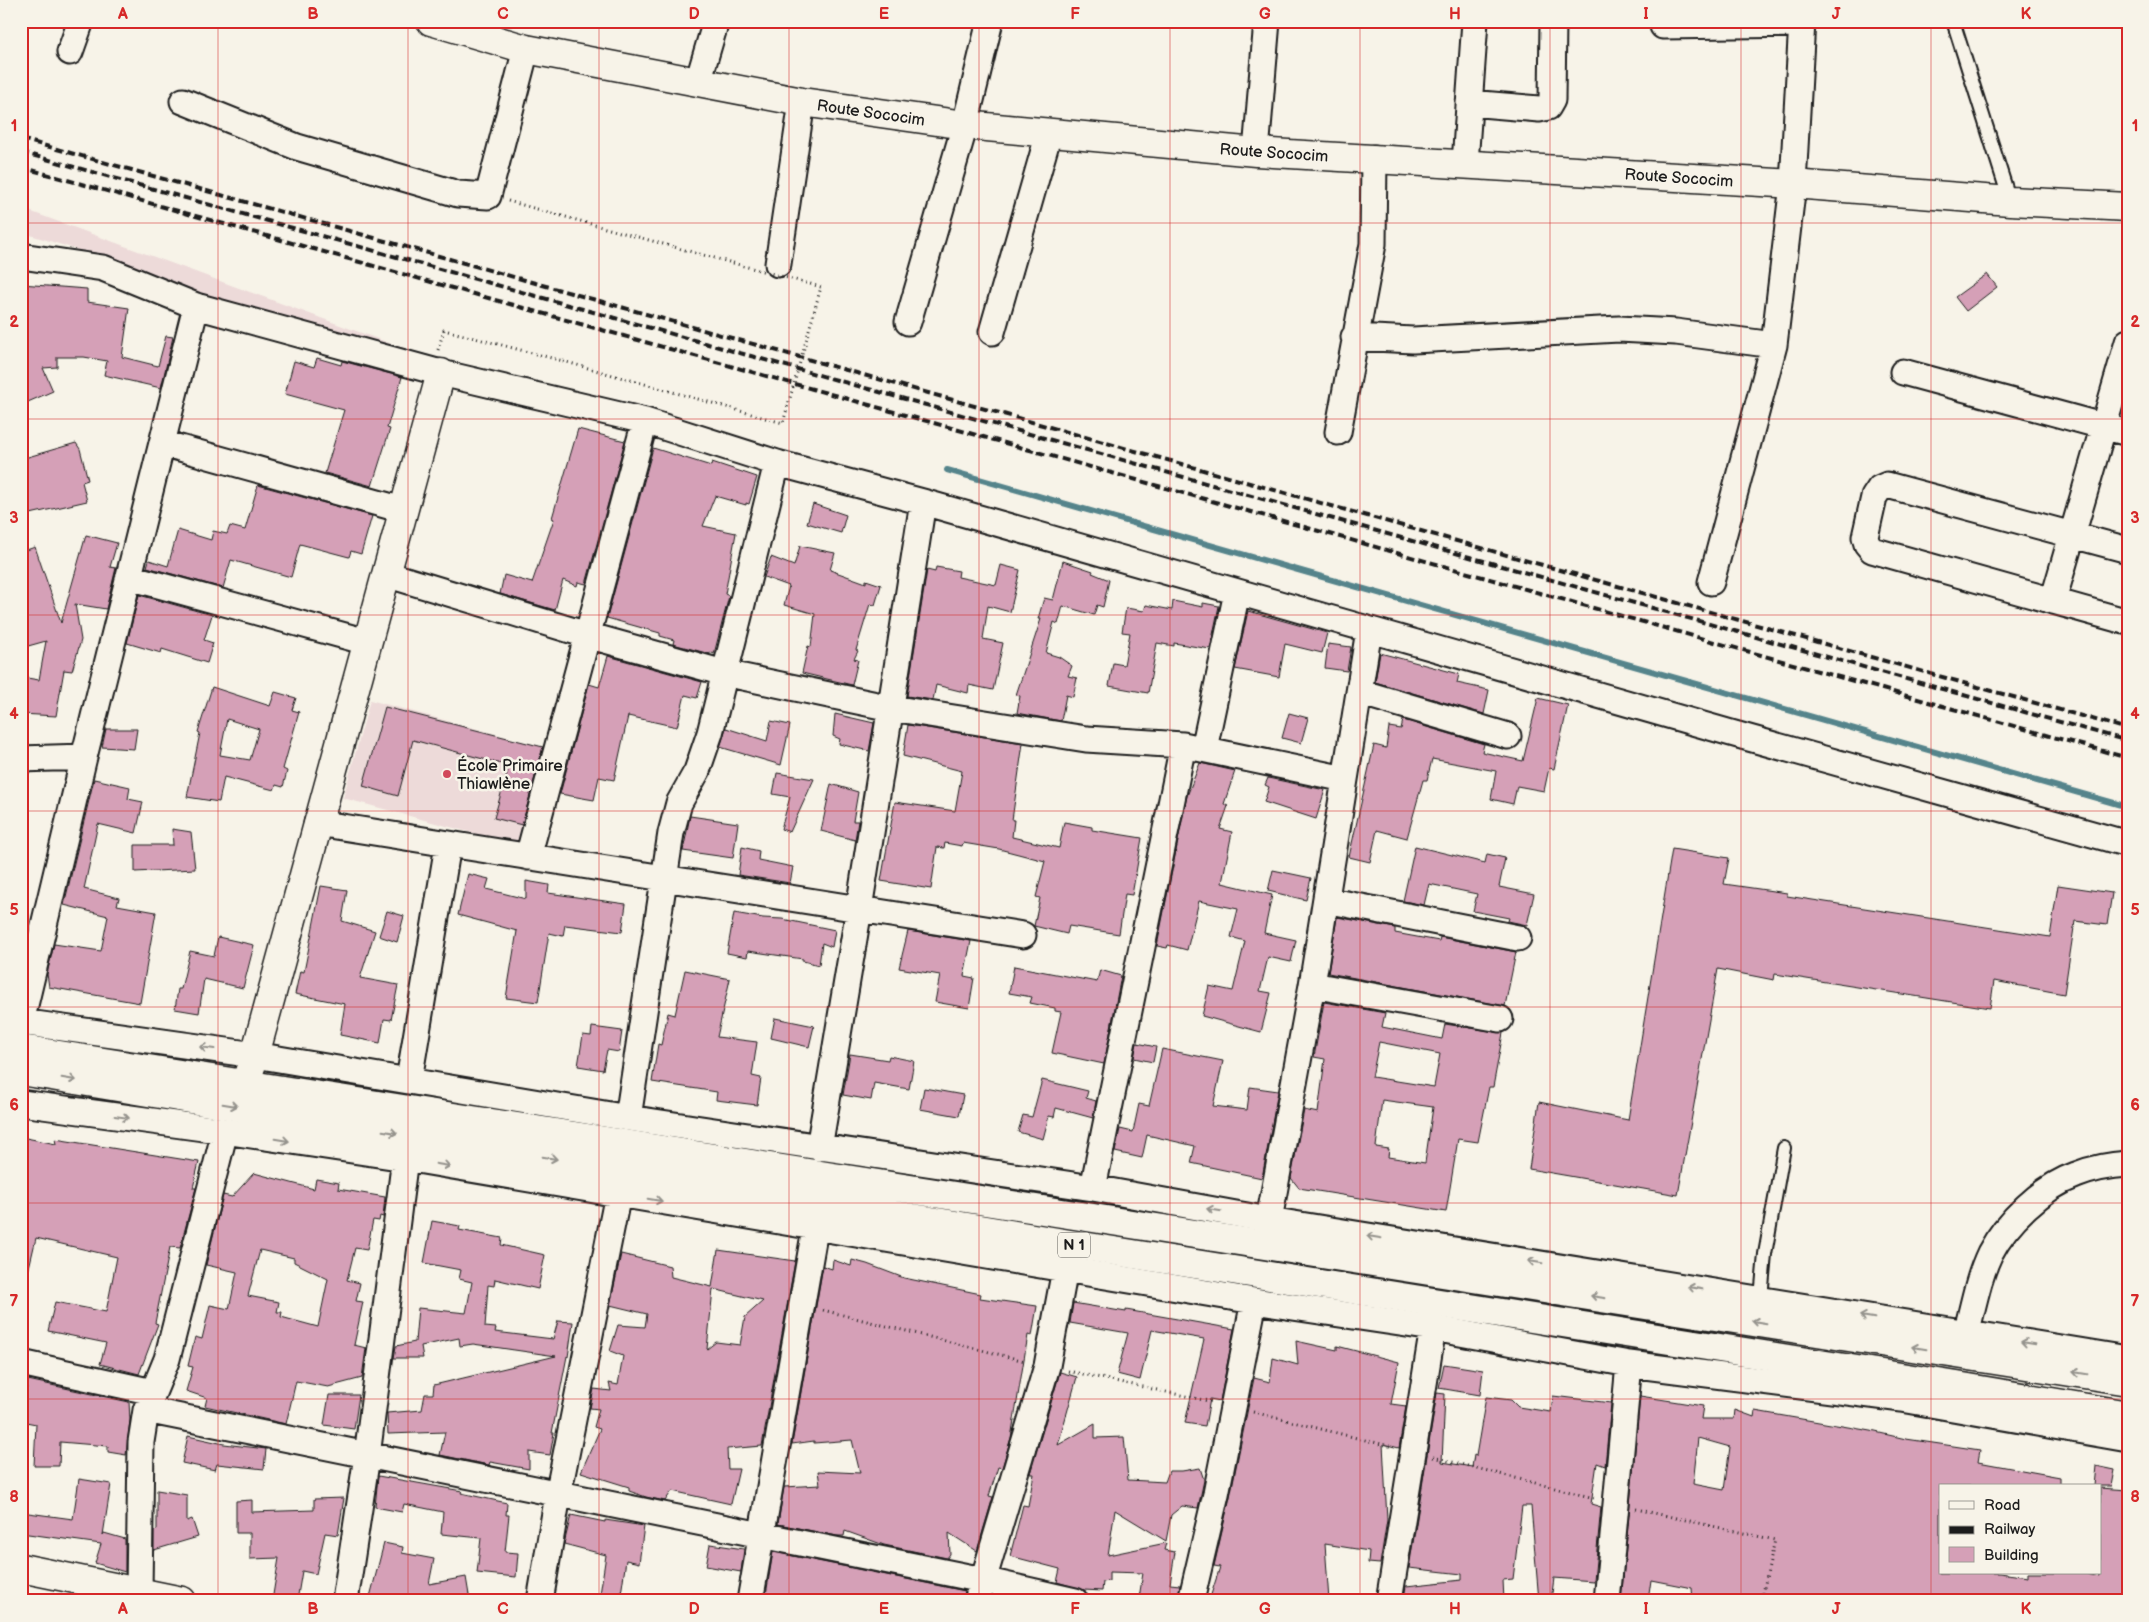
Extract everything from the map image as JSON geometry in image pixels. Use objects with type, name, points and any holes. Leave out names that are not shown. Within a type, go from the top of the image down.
[{"type":"main road","name":"Route Sococim","points":[[431,21],[473,27],[526,49],[802,102],[965,125],[1256,152],[1793,184],[2128,208]]},
{"type":"main road","points":[[245,1084],[255,1055],[386,574],[436,371]]},
{"type":"main road","name":"N 1","points":[[21,1049],[1964,1344],[2128,1381]]},
{"type":"main road","name":"N 1","points":[[21,1071],[1067,1257],[1957,1386],[2128,1415]]},
{"type":"main road","points":[[1957,1386],[1964,1344]]},
{"type":"main road","points":[[21,1568],[182,1601]]},
{"type":"street","points":[[70,52],[81,21]]},
{"type":"street","points":[[698,82],[716,21]]},
{"type":"street","points":[[1256,152],[1267,21]]},
{"type":"street","points":[[1465,163],[1475,21]]},
{"type":"street","points":[[1469,103],[1539,109],[1548,107],[1552,100],[1554,21]]},
{"type":"street","points":[[908,322],[965,125],[983,23]]},
{"type":"street","points":[[1662,26],[1802,23],[1793,184],[1774,345],[1711,582]]},
{"type":"street","points":[[183,101],[297,147],[458,194],[488,196],[526,49]]},
{"type":"street","points":[[778,264],[802,102]]},
{"type":"street","points":[[992,332],[1049,133]]},
{"type":"street","points":[[1338,432],[1354,337],[1373,244],[1374,158]]},
{"type":"street","points":[[21,256],[103,268],[196,306],[436,371],[645,422],[777,463],[923,502],[2128,844]]},
{"type":"street","points":[[196,306],[84,757],[21,1022],[255,1055],[628,1118],[1093,1188],[1270,1220],[1761,1298],[1964,1344],[2128,1359]]},
{"type":"street","points":[[1354,337],[1414,340],[1619,329],[1676,332],[1774,345]]},
{"type":"street","points":[[2053,601],[2128,342]]},
{"type":"street","points":[[1903,372],[2128,433]]},
{"type":"street","points":[[528,857],[645,422]]},
{"type":"street","points":[[162,443],[403,510]]},
{"type":"street","points":[[628,1118],[671,833],[680,803],[697,771],[703,752],[777,463]]},
{"type":"street","points":[[2128,550],[1887,485],[1880,488],[1874,497],[1864,536],[1872,550],[2128,622]]},
{"type":"street","points":[[819,1148],[859,909],[923,502]]},
{"type":"street","points":[[386,574],[587,635],[724,673],[891,708],[1086,739],[1194,747],[1345,779]]},
{"type":"street","points":[[129,577],[367,642]]},
{"type":"street","points":[[1093,1188],[1194,747],[1237,592]]},
{"type":"street","points":[[1270,1220],[1312,985],[1369,630]]},
{"type":"street","points":[[1360,692],[1508,736]]},
{"type":"street","points":[[21,759],[84,757]]},
{"type":"street","points":[[317,823],[1023,935]]},
{"type":"street","points":[[409,1080],[448,844]]},
{"type":"street","points":[[1326,900],[1518,938]]},
{"type":"street","points":[[1312,985],[1500,1019]]},
{"type":"street","points":[[21,1103],[404,1158],[815,1229],[1067,1257],[1254,1302],[1433,1328],[1629,1364],[1902,1399],[2128,1440]]},
{"type":"street","points":[[139,1592],[141,1442],[150,1401],[167,1359],[226,1131]]},
{"type":"street","points":[[345,1601],[367,1456],[404,1158]]},
{"type":"street","points":[[1964,1344],[1980,1280],[1989,1255],[2001,1233],[2021,1212],[2046,1191],[2075,1175],[2128,1164]]},
{"type":"street","points":[[540,1601],[558,1495],[618,1194]]},
{"type":"street","points":[[750,1601],[815,1229]]},
{"type":"street","points":[[980,1590],[1047,1366],[1067,1257]]},
{"type":"street","points":[[1191,1601],[1216,1494],[1254,1302]]},
{"type":"street","points":[[1389,1601],[1433,1328]]},
{"type":"street","points":[[21,1363],[150,1401],[367,1456],[762,1535],[980,1590],[1075,1601]]},
{"type":"street","points":[[1607,1601],[1629,1364]]},
{"type":"lane","points":[[1953,21],[2010,201]]},
{"type":"lane","points":[[1761,1298],[1765,1254],[1784,1148]]},
{"type":"path","points":[[436,371],[444,330],[563,360],[783,423],[821,287],[488,196]]},
{"type":"path","points":[[801,1304],[1047,1366],[1232,1406],[1616,1504],[1775,1540],[1761,1601]]},
{"type":"shaded area","points":[[21,208],[408,350],[196,295],[129,266],[21,232]]},
{"type":"shaded area","name":"École Primaire Thiawlène","points":[[370,700],[551,749],[524,847],[343,798]]},
{"type":"building","points":[[1987,274],[1997,287],[1966,311],[1955,297]]},
{"type":"building","points":[[21,284],[87,289],[87,302],[129,308],[122,357],[158,366],[166,336],[173,337],[161,388],[104,375],[107,361],[84,357],[57,357],[57,367],[43,368],[53,391],[21,405]]},
{"type":"building","points":[[317,358],[341,365],[342,361],[402,377],[387,428],[390,429],[372,486],[325,473],[344,410],[285,394],[294,361],[314,367]]},
{"type":"building","points":[[578,429],[625,441],[586,584],[578,582],[577,586],[563,580],[555,610],[500,594],[504,575],[532,583],[554,519],[552,518]]},
{"type":"building","points":[[76,443],[80,449],[88,480],[82,482],[87,501],[26,515],[21,495],[21,459]]},
{"type":"building","points":[[653,448],[711,466],[712,462],[757,477],[749,504],[746,503],[746,505],[715,496],[703,526],[736,533],[725,594],[729,596],[714,654],[673,644],[674,640],[660,636],[660,633],[607,618]]},
{"type":"building","points":[[258,485],[372,516],[361,554],[351,551],[349,557],[300,544],[291,577],[231,560],[223,588],[147,567],[149,560],[168,566],[178,530],[211,540],[213,531],[227,534],[230,526],[245,530]]},
{"type":"building","points":[[813,504],[846,515],[841,533],[807,523]]},
{"type":"building","points":[[86,535],[117,543],[110,567],[116,568],[106,609],[75,604],[81,640],[72,671],[64,670],[56,716],[21,714],[21,677],[39,680],[46,641],[21,648],[21,552],[35,547],[61,623]]},
{"type":"building","points":[[800,546],[835,553],[830,570],[866,583],[866,580],[881,585],[875,605],[870,604],[856,650],[858,651],[854,659],[858,660],[852,685],[802,673],[808,646],[811,647],[815,614],[784,605],[789,586],[764,577],[771,557],[794,566]]},
{"type":"building","points":[[1063,561],[1093,571],[1092,573],[1109,580],[1103,607],[1097,605],[1094,615],[1063,606],[1058,624],[1054,622],[1046,653],[1059,657],[1072,666],[1068,676],[1077,678],[1073,697],[1066,695],[1061,721],[1017,713],[1020,696],[1016,695],[1041,619],[1038,619],[1044,598],[1053,600]]},
{"type":"building","points":[[1001,565],[1020,570],[1010,612],[988,606],[983,639],[1003,643],[993,690],[969,685],[968,693],[936,685],[933,700],[907,696],[927,570],[935,572],[936,567],[959,571],[958,577],[996,585]]},
{"type":"building","points":[[139,595],[212,615],[204,640],[213,643],[207,663],[162,649],[161,653],[127,643]]},
{"type":"building","points":[[1173,601],[1203,607],[1203,603],[1219,606],[1210,649],[1174,643],[1174,646],[1157,643],[1148,693],[1109,686],[1113,663],[1124,665],[1130,633],[1122,632],[1126,608],[1144,611],[1146,605],[1172,610]]},
{"type":"building","points":[[1248,611],[1327,633],[1322,653],[1285,644],[1279,677],[1235,669]]},
{"type":"building","points":[[1328,644],[1351,647],[1347,671],[1325,668]]},
{"type":"building","points":[[1380,653],[1459,674],[1457,683],[1489,690],[1484,714],[1375,682]]},
{"type":"building","points":[[608,656],[702,682],[697,698],[685,695],[677,727],[628,716],[614,780],[599,777],[594,800],[560,794],[589,684],[599,687]]},
{"type":"building","points":[[212,687],[270,706],[275,692],[296,698],[292,710],[299,712],[283,769],[287,771],[283,787],[276,785],[274,790],[224,777],[219,802],[187,797],[200,733],[198,732]],"holes":[[[227,719],[259,729],[250,760],[220,755]]]},
{"type":"building","points":[[1538,698],[1568,705],[1554,769],[1549,768],[1544,791],[1517,786],[1513,804],[1491,799],[1496,771],[1432,759],[1427,780],[1423,780],[1407,838],[1377,830],[1370,862],[1349,857],[1374,745],[1386,748],[1389,727],[1401,729],[1403,720],[1484,744],[1482,752],[1523,761]]},
{"type":"building","points":[[385,707],[543,747],[522,825],[494,818],[509,766],[413,740],[398,796],[363,786]]},
{"type":"building","points":[[1289,713],[1308,718],[1301,743],[1282,738]]},
{"type":"building","points":[[835,714],[874,723],[869,751],[839,744],[840,739],[833,736]]},
{"type":"building","points":[[771,721],[790,725],[781,765],[720,747],[726,728],[767,741]]},
{"type":"building","points":[[908,725],[1023,743],[1012,820],[1014,820],[1012,837],[1059,848],[1064,822],[1092,827],[1092,830],[1142,838],[1132,895],[1125,894],[1119,934],[1069,926],[1067,934],[1034,926],[1040,898],[1036,897],[1045,861],[999,849],[963,843],[962,846],[945,843],[944,848],[937,847],[931,889],[881,881],[895,802],[955,811],[962,771],[903,756]]},
{"type":"building","points":[[106,729],[137,729],[134,749],[102,747]]},
{"type":"building","points":[[1200,763],[1235,771],[1224,804],[1228,806],[1220,829],[1232,832],[1222,883],[1272,895],[1264,933],[1296,940],[1291,962],[1268,957],[1260,991],[1271,993],[1261,1032],[1202,1016],[1209,986],[1233,991],[1245,941],[1231,937],[1238,909],[1199,901],[1187,950],[1168,945],[1167,948],[1157,946],[1187,796]]},
{"type":"building","points":[[777,773],[814,779],[790,832],[781,829],[790,797],[773,794]]},
{"type":"building","points":[[1268,778],[1325,790],[1316,819],[1264,802],[1269,787],[1265,785]]},
{"type":"building","points":[[94,779],[130,787],[128,799],[143,802],[136,833],[98,824],[84,889],[119,898],[117,905],[156,912],[140,1003],[49,987],[47,974],[54,944],[101,951],[108,916],[64,905]]},
{"type":"building","points":[[831,784],[858,792],[853,821],[858,821],[855,840],[821,831]]},
{"type":"building","points":[[690,816],[738,823],[733,858],[683,851]]},
{"type":"building","points":[[172,829],[191,832],[195,869],[135,872],[135,845],[173,845]]},
{"type":"building","points":[[1415,846],[1485,863],[1487,854],[1505,858],[1499,887],[1534,894],[1527,925],[1508,921],[1509,918],[1473,911],[1477,894],[1429,884],[1424,905],[1403,901]]},
{"type":"building","points":[[742,847],[759,851],[758,860],[793,867],[790,883],[738,875]]},
{"type":"building","points":[[1672,849],[1729,858],[1724,884],[1787,893],[1787,896],[2050,937],[2058,885],[2112,893],[2107,925],[2075,921],[2064,994],[1994,981],[1990,1008],[1775,974],[1774,980],[1718,969],[1678,1195],[1529,1169],[1539,1102],[1628,1120]]},
{"type":"building","points":[[1273,870],[1311,878],[1306,900],[1268,891]]},
{"type":"building","points":[[468,874],[489,879],[486,889],[526,899],[526,881],[549,885],[548,893],[626,904],[622,932],[565,925],[563,936],[549,933],[538,1002],[506,998],[517,931],[458,915]]},
{"type":"building","points":[[321,886],[347,890],[342,921],[375,931],[360,978],[398,985],[391,1020],[384,1019],[380,1043],[340,1035],[345,1004],[295,994],[300,971],[304,972]]},
{"type":"building","points":[[387,911],[404,916],[397,942],[379,936]]},
{"type":"building","points":[[734,913],[782,919],[835,930],[832,947],[822,943],[819,965],[803,961],[803,959],[748,951],[747,957],[727,953]]},
{"type":"building","points":[[1337,917],[1395,928],[1395,933],[1439,941],[1440,937],[1516,952],[1505,1006],[1328,973]]},
{"type":"building","points":[[908,931],[971,941],[964,976],[974,978],[969,1008],[935,1002],[940,975],[899,968]]},
{"type":"building","points":[[218,937],[254,945],[243,988],[204,979],[199,1013],[175,1009],[178,989],[181,989],[190,951],[214,956]]},
{"type":"building","points":[[1014,966],[1097,982],[1100,970],[1121,976],[1104,1064],[1052,1053],[1061,1012],[1055,1011],[1055,1008],[1030,1003],[1032,997],[1009,993]]},
{"type":"building","points":[[685,970],[730,979],[717,1037],[757,1042],[752,1076],[761,1078],[757,1105],[716,1100],[717,1092],[652,1082],[658,1044],[661,1045],[668,1013],[675,1015]]},
{"type":"building","points":[[1324,1002],[1385,1013],[1382,1027],[1442,1039],[1445,1024],[1503,1033],[1493,1087],[1489,1087],[1478,1142],[1458,1139],[1446,1212],[1299,1188],[1291,1178],[1304,1110],[1318,1113],[1325,1059],[1314,1057]],"holes":[[[1379,1042],[1440,1054],[1434,1087],[1372,1077]],[[1382,1100],[1433,1107],[1425,1163],[1388,1157],[1389,1149],[1376,1147]]]},
{"type":"building","points":[[775,1018],[814,1026],[809,1047],[771,1038]]},
{"type":"building","points":[[592,1027],[622,1031],[619,1052],[607,1050],[603,1070],[578,1066],[583,1035],[591,1036]]},
{"type":"building","points":[[1137,1043],[1156,1047],[1153,1062],[1134,1058]]},
{"type":"building","points":[[1162,1049],[1223,1061],[1213,1106],[1247,1110],[1250,1087],[1278,1091],[1262,1178],[1191,1163],[1195,1146],[1147,1135],[1142,1158],[1115,1152],[1120,1129],[1133,1132],[1139,1104],[1149,1106]]},
{"type":"building","points":[[850,1054],[888,1060],[889,1056],[914,1061],[909,1089],[874,1083],[871,1100],[843,1095]]},
{"type":"building","points":[[1042,1080],[1088,1091],[1086,1098],[1096,1101],[1093,1118],[1056,1108],[1054,1117],[1049,1116],[1043,1139],[1018,1132],[1023,1115],[1032,1117]]},
{"type":"building","points":[[924,1088],[963,1095],[959,1116],[920,1109]]},
{"type":"building","points":[[21,1137],[56,1144],[55,1139],[199,1162],[193,1188],[196,1188],[180,1248],[170,1247],[155,1323],[158,1324],[139,1374],[100,1364],[106,1343],[48,1331],[55,1302],[106,1312],[117,1257],[36,1238],[28,1272],[21,1271]]},
{"type":"building","points":[[254,1173],[314,1189],[316,1179],[339,1183],[338,1189],[385,1197],[383,1217],[380,1216],[379,1221],[373,1220],[367,1250],[355,1248],[347,1280],[360,1283],[356,1301],[363,1302],[354,1345],[366,1348],[362,1378],[328,1387],[296,1381],[286,1424],[205,1406],[207,1398],[186,1391],[193,1367],[188,1366],[195,1337],[202,1339],[210,1305],[229,1309],[237,1272],[206,1265],[223,1195],[232,1197]],"holes":[[[260,1250],[294,1258],[294,1262],[328,1279],[318,1327],[281,1317],[282,1312],[277,1312],[279,1302],[248,1296]]]},
{"type":"building","points":[[432,1221],[460,1226],[459,1230],[502,1238],[501,1245],[545,1255],[538,1289],[495,1279],[494,1286],[488,1285],[485,1327],[496,1328],[495,1332],[553,1339],[558,1321],[573,1322],[568,1357],[552,1433],[554,1433],[550,1455],[529,1452],[529,1469],[490,1462],[489,1465],[440,1455],[445,1432],[388,1434],[387,1413],[422,1410],[425,1394],[433,1394],[434,1385],[556,1356],[473,1344],[460,1346],[459,1338],[421,1346],[423,1358],[394,1358],[396,1346],[415,1342],[418,1308],[466,1313],[472,1282],[459,1279],[461,1270],[424,1263]]},
{"type":"building","points":[[718,1250],[795,1261],[762,1446],[727,1449],[728,1469],[739,1469],[731,1504],[672,1491],[665,1501],[646,1497],[629,1491],[629,1487],[581,1472],[600,1429],[594,1427],[599,1409],[590,1408],[594,1389],[611,1391],[609,1383],[618,1385],[623,1356],[610,1351],[618,1325],[645,1327],[647,1314],[610,1305],[621,1254],[670,1266],[671,1277],[712,1287]],"holes":[[[713,1289],[763,1301],[745,1317],[740,1345],[716,1342],[707,1349]]]},
{"type":"building","points":[[833,1260],[851,1266],[852,1260],[904,1278],[981,1294],[980,1298],[1037,1306],[1032,1336],[1028,1335],[1011,1438],[1002,1468],[998,1467],[989,1496],[993,1497],[977,1551],[949,1533],[950,1554],[947,1558],[884,1545],[845,1531],[844,1536],[837,1536],[778,1524],[784,1487],[820,1485],[818,1471],[860,1473],[852,1440],[814,1443],[814,1441],[792,1444],[823,1266],[832,1269]]},
{"type":"building","points":[[1073,1303],[1126,1312],[1126,1310],[1234,1329],[1220,1401],[1210,1399],[1205,1426],[1185,1423],[1204,1339],[1152,1330],[1140,1380],[1117,1374],[1128,1333],[1070,1323]]},
{"type":"building","points":[[1296,1341],[1337,1350],[1337,1346],[1399,1362],[1391,1404],[1406,1406],[1399,1448],[1383,1444],[1387,1520],[1380,1564],[1368,1563],[1369,1551],[1325,1544],[1329,1601],[1209,1601],[1220,1567],[1214,1566],[1254,1378],[1270,1382],[1273,1358],[1298,1365]]},
{"type":"building","points":[[1444,1364],[1483,1370],[1480,1395],[1439,1388]]},
{"type":"building","points":[[1060,1372],[1077,1377],[1058,1445],[1095,1424],[1095,1438],[1124,1437],[1128,1480],[1165,1482],[1169,1471],[1200,1468],[1204,1480],[1198,1508],[1182,1506],[1171,1515],[1166,1541],[1115,1510],[1108,1555],[1166,1543],[1164,1550],[1175,1552],[1170,1584],[1180,1585],[1177,1601],[1139,1598],[1143,1573],[1109,1572],[1109,1581],[1103,1582],[1102,1591],[1084,1590],[1057,1582],[1060,1569],[1010,1556],[1023,1505],[1028,1506],[1034,1474],[1030,1474]]},
{"type":"building","points":[[28,1380],[129,1402],[130,1420],[126,1455],[108,1452],[108,1446],[60,1442],[59,1466],[34,1466],[36,1424],[21,1421]]},
{"type":"building","points":[[1437,1393],[1445,1394],[1442,1462],[1472,1467],[1474,1455],[1476,1456],[1486,1397],[1511,1400],[1518,1407],[1551,1412],[1553,1396],[1611,1403],[1605,1466],[1597,1463],[1591,1504],[1601,1507],[1594,1581],[1554,1578],[1551,1601],[1539,1601],[1531,1506],[1522,1506],[1513,1579],[1503,1580],[1504,1601],[1404,1601],[1406,1586],[1462,1580],[1462,1574],[1409,1568]]},
{"type":"building","points":[[329,1395],[359,1395],[354,1429],[324,1425]]},
{"type":"building","points":[[1640,1396],[1703,1406],[1701,1419],[1734,1419],[1735,1410],[1754,1417],[1755,1411],[1906,1439],[1980,1450],[1978,1462],[2060,1477],[2060,1484],[1939,1484],[1939,1574],[2006,1574],[2028,1577],[2028,1574],[2091,1574],[2100,1576],[2102,1574],[2102,1488],[2128,1490],[2128,1601],[1693,1601],[1692,1588],[1651,1580],[1648,1601],[1621,1601]],"holes":[[[1698,1438],[1730,1447],[1724,1490],[1693,1484]]]},
{"type":"building","points":[[188,1436],[224,1444],[266,1449],[264,1469],[217,1464],[215,1470],[182,1463]]},
{"type":"building","points":[[2096,1466],[2115,1470],[2112,1486],[2094,1484]]},
{"type":"building","points":[[378,1476],[462,1491],[461,1493],[507,1503],[506,1515],[509,1515],[505,1552],[518,1553],[516,1577],[477,1573],[481,1538],[441,1534],[443,1512],[404,1504],[402,1512],[375,1507]]},
{"type":"building","points":[[79,1479],[111,1484],[103,1535],[104,1533],[125,1539],[125,1572],[95,1563],[101,1544],[21,1533],[21,1512],[73,1519]]},
{"type":"building","points":[[157,1490],[187,1495],[187,1521],[192,1519],[198,1537],[154,1550],[154,1531],[157,1530]]},
{"type":"building","points":[[344,1498],[338,1535],[325,1533],[316,1574],[302,1571],[297,1601],[272,1601],[279,1558],[250,1559],[250,1533],[236,1533],[236,1501],[252,1500],[252,1512],[314,1510],[314,1499]]},
{"type":"building","points":[[571,1515],[605,1522],[605,1520],[644,1526],[639,1563],[626,1560],[620,1601],[599,1601],[606,1555],[564,1544]]},
{"type":"building","points":[[384,1543],[403,1547],[402,1553],[434,1559],[429,1584],[466,1577],[470,1601],[385,1601],[370,1597]]},
{"type":"building","points":[[710,1544],[744,1549],[741,1572],[706,1566]]},
{"type":"building","points":[[773,1552],[965,1591],[963,1601],[765,1601]]},
{"type":"waterway","points":[[947,470],[2128,807]]},
{"type":"railway","points":[[21,139],[2128,729]]},
{"type":"railway","points":[[21,152],[2128,741]]},
{"type":"railway","points":[[21,167],[2128,758]]},
{"type":"place","name":"École Primaire Thiawlène","points":[[447,774]]}]
